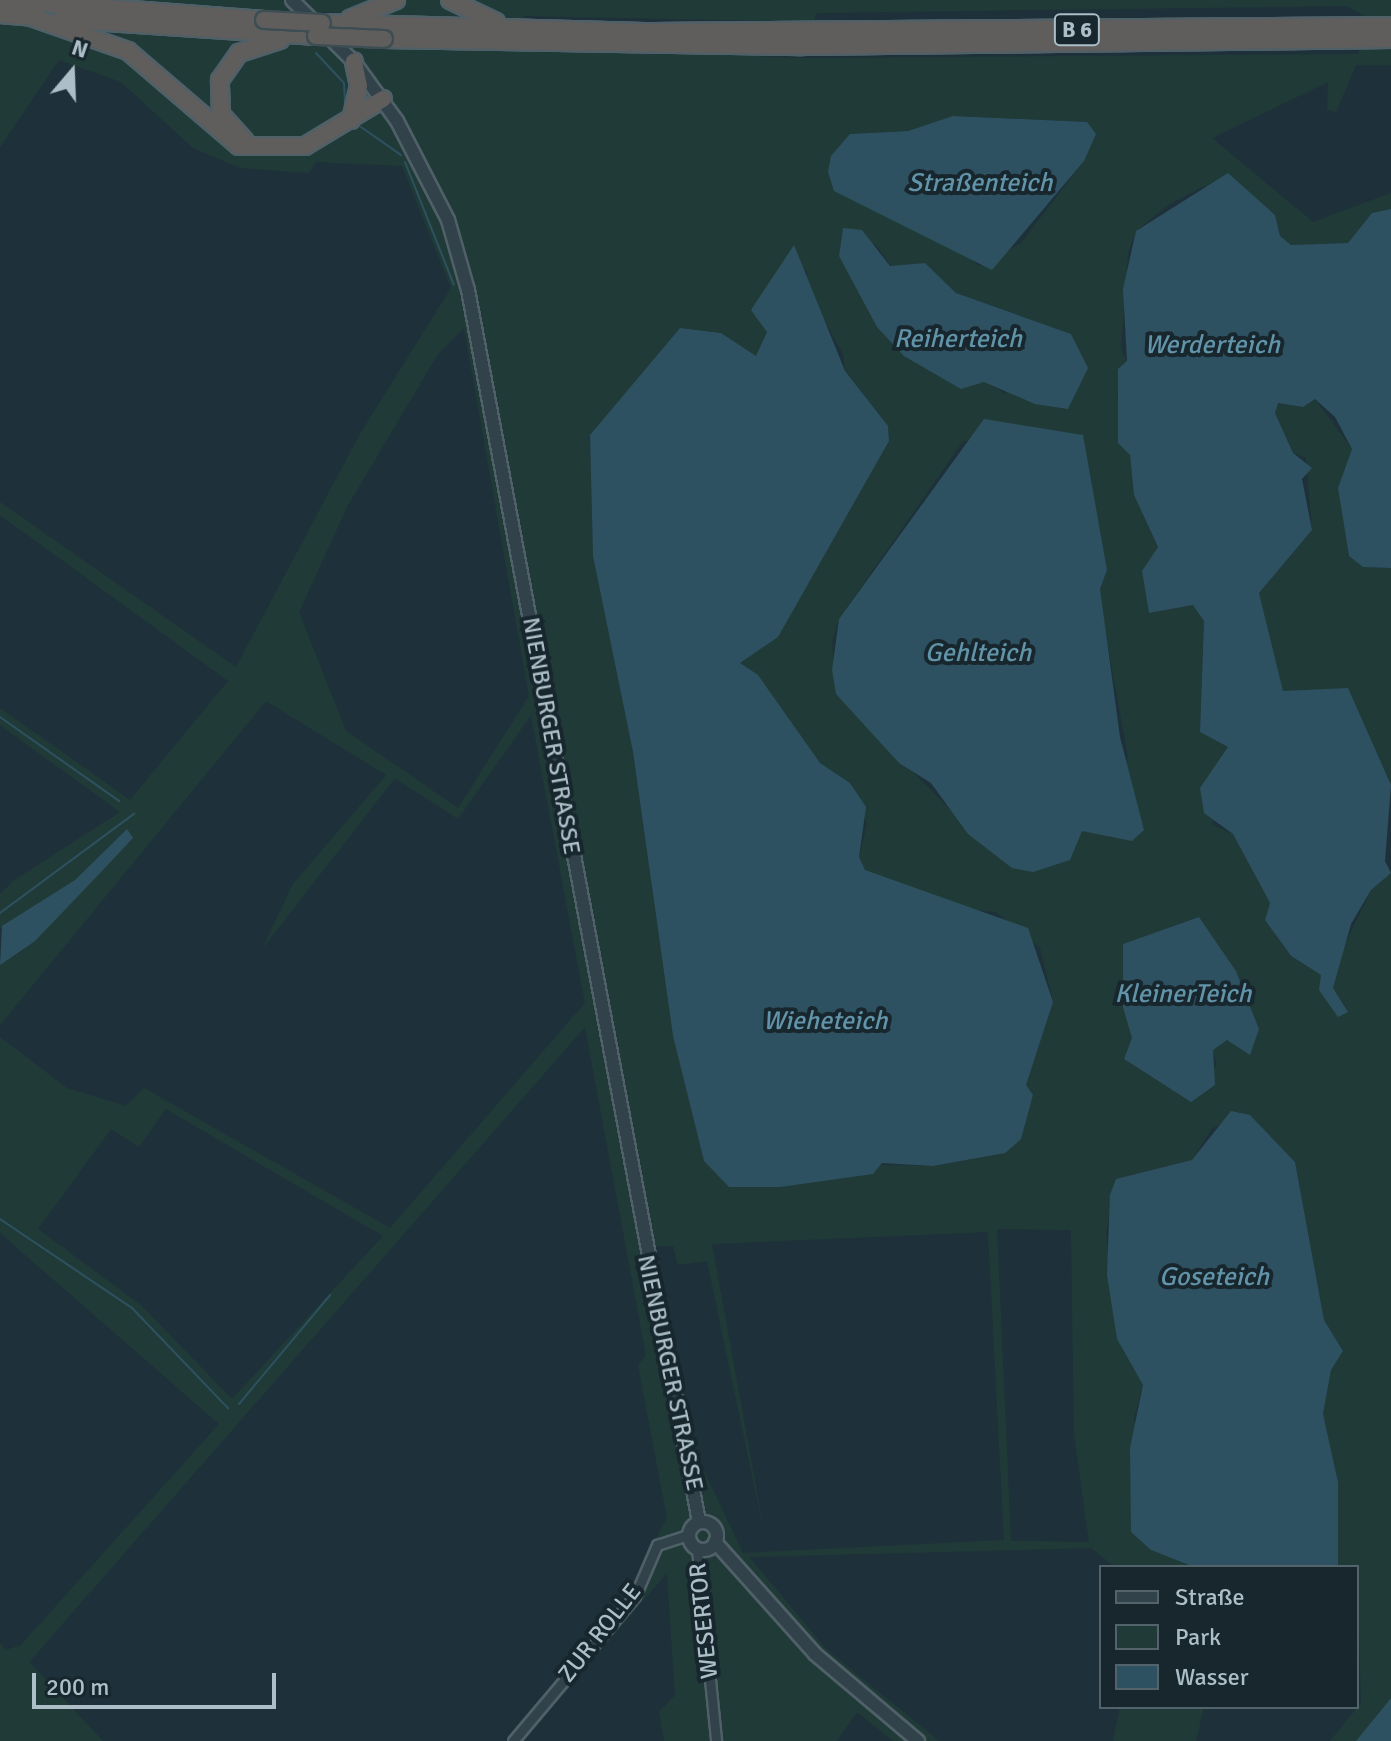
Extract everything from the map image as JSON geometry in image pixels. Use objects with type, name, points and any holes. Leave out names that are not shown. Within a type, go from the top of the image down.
[{"type":"highway","name":"B 6","points":[[0,0],[264,20],[384,39],[541,30],[803,39]]},
{"type":"highway","points":[[365,21],[396,0]]},
{"type":"highway","points":[[450,0],[471,16],[512,32]]},
{"type":"highway","name":"B 6","points":[[0,14],[281,37],[365,21],[512,32],[803,39],[1351,33],[1391,39]]},
{"type":"highway","points":[[28,16],[128,51],[213,131],[260,150],[305,146],[383,99]]},
{"type":"highway","name":"B 6","points":[[1351,33],[1391,26]]},
{"type":"highway","points":[[260,150],[227,125],[218,90],[239,53],[281,37]]},
{"type":"highway","points":[[351,120],[359,86],[354,62]]},
{"type":"street","name":"NIENBURGER STRASSE","points":[[292,0],[354,62],[383,99],[448,220],[476,320],[699,1522]]},
{"type":"street","points":[[715,1542],[697,1549],[688,1535],[699,1522],[712,1525],[715,1542],[815,1654],[918,1741]]},
{"type":"street","name":"ZUR ROLLE","points":[[513,1741],[635,1596],[657,1545],[688,1535]]},
{"type":"street","name":"WESERTOR","points":[[697,1549],[716,1741]]},
{"type":"green space","points":[[0,0],[1391,0],[1391,65],[1356,65],[1336,112],[1327,110],[1328,82],[1212,138],[1313,222],[1391,193],[1391,209],[1372,213],[1348,243],[1291,245],[1280,236],[1275,215],[1257,199],[1204,186],[1168,205],[1136,231],[1128,253],[1121,349],[1127,361],[1117,397],[1123,415],[1118,443],[1130,454],[1134,495],[1158,548],[1142,571],[1149,613],[1194,605],[1204,621],[1200,732],[1228,747],[1212,825],[1233,834],[1270,903],[1265,920],[1291,957],[1321,975],[1348,1011],[1333,988],[1343,949],[1371,890],[1391,873],[1391,1698],[1356,1741],[1330,1741],[1361,1703],[1359,1565],[1338,1565],[1338,1482],[1323,1414],[1331,1370],[1343,1351],[1324,1320],[1295,1162],[1250,1115],[1212,1128],[1192,1160],[1116,1179],[1106,1232],[1117,1339],[1143,1385],[1134,1418],[1151,1550],[1189,1565],[1112,1565],[1091,1548],[749,1557],[827,1650],[939,1741],[893,1741],[857,1712],[837,1741],[664,1741],[659,1712],[675,1695],[667,1573],[523,1741],[507,1741],[619,1608],[667,1518],[638,1365],[646,1355],[585,1027],[29,1662],[103,1741],[0,1741],[0,1643],[6,1650],[21,1645],[219,1424],[0,1233],[0,1037],[67,1088],[126,1106],[144,1088],[390,1228],[585,1003],[531,715],[458,819],[395,778],[262,949],[293,884],[386,775],[266,701],[0,1025],[0,965],[127,840],[127,829],[75,880],[0,929],[0,894],[13,881],[120,812],[0,725],[0,708],[130,800],[228,681],[0,515],[0,502],[236,667],[361,432],[451,288],[402,166],[316,162],[309,173],[240,168],[193,148],[121,82],[59,60],[0,147]],"holes":[[[1347,6],[1364,16],[1358,54],[799,58],[817,13]],[[254,10],[356,13],[394,49],[290,45]],[[523,16],[779,21],[798,58],[526,46]],[[953,116],[1087,122],[1084,161],[1021,243],[979,266],[961,250],[834,191],[850,134],[907,131]],[[843,228],[877,246],[891,266],[925,263],[956,293],[1071,334],[1005,394],[863,299],[839,256]],[[807,270],[806,287],[843,354],[845,371],[888,426],[889,441],[778,636],[740,663],[820,763],[850,783],[867,824],[859,857],[865,870],[964,909],[996,912],[1040,948],[1053,1002],[1025,1086],[1033,1096],[1021,1138],[1004,1153],[933,1166],[704,1161],[673,1036],[633,752],[593,556],[590,435],[680,328],[721,333],[756,357],[767,331],[751,309]],[[464,328],[529,696],[458,808],[346,731],[299,612],[348,505],[438,354]],[[1082,435],[1107,570],[1100,589],[1104,626],[1128,756],[1113,839],[1098,829],[983,843],[836,694],[832,641],[839,619],[963,441]],[[1199,917],[1236,971],[1259,1029],[1242,1044],[1227,1040],[1212,1050],[1217,1064],[1191,1102],[1124,1059],[1132,1038],[1123,944]],[[166,1109],[383,1236],[232,1399],[142,1306],[38,1229],[111,1129],[139,1147]],[[997,1229],[1071,1230],[1074,1434],[1089,1542],[1011,1541]],[[988,1232],[1004,1540],[743,1553],[693,1448],[654,1246],[673,1246],[678,1265],[707,1261],[766,1542],[712,1244]]]},
{"type":"green space","points":[[1315,399],[1352,449],[1338,488],[1349,556],[1363,567],[1391,568],[1391,785],[1348,688],[1283,692],[1259,593],[1312,530],[1306,458],[1293,453],[1275,413],[1277,403],[1303,407]]},
{"type":"green space","points":[[1120,1709],[1204,1709],[1196,1741],[1113,1741]]},
{"type":"water","name":"Straßenteich","points":[[953,116],[1087,122],[1096,134],[1084,161],[992,270],[834,191],[828,172],[831,156],[850,134],[908,131]]},
{"type":"water","name":"Werderteich","points":[[1228,173],[1275,215],[1280,236],[1291,245],[1348,243],[1372,213],[1391,209],[1391,568],[1363,567],[1349,556],[1338,488],[1352,449],[1335,417],[1315,399],[1303,407],[1278,403],[1275,413],[1293,453],[1312,468],[1302,479],[1312,530],[1259,593],[1283,691],[1348,688],[1391,785],[1385,861],[1391,873],[1371,890],[1351,924],[1333,988],[1348,1012],[1338,1017],[1319,990],[1321,975],[1291,956],[1265,920],[1270,903],[1233,834],[1204,813],[1200,788],[1228,747],[1200,732],[1204,621],[1193,605],[1149,613],[1142,571],[1158,547],[1134,495],[1130,455],[1118,443],[1118,369],[1127,361],[1123,289],[1136,231]]},
{"type":"water","name":"Reiherteich","points":[[843,228],[862,230],[890,266],[925,263],[956,293],[1071,334],[1088,368],[1068,409],[1035,404],[984,382],[961,389],[904,356],[877,327],[839,256]]},
{"type":"water","name":"Wieheteich","points":[[794,245],[845,371],[888,426],[889,441],[778,637],[740,663],[758,675],[820,763],[850,783],[866,807],[859,857],[865,870],[1028,928],[1053,1002],[1026,1085],[1033,1095],[1021,1139],[1005,1153],[933,1166],[882,1163],[873,1174],[780,1187],[729,1187],[704,1161],[673,1036],[633,752],[593,556],[590,435],[680,328],[721,333],[756,356],[767,332],[751,310]]},
{"type":"water","name":"Gehlteich","points":[[984,419],[1083,435],[1107,570],[1100,589],[1120,737],[1144,830],[1132,841],[1082,831],[1070,860],[1033,872],[1012,868],[968,834],[931,783],[899,763],[836,694],[832,670],[839,619]]},
{"type":"water","points":[[127,829],[133,838],[35,941],[0,965],[2,926],[75,880]]},
{"type":"water","name":"KleinerTeich","points":[[1199,917],[1236,971],[1259,1029],[1250,1055],[1227,1040],[1213,1050],[1215,1085],[1191,1102],[1124,1059],[1132,1038],[1123,1007],[1123,944]]},
{"type":"water","name":"Goseteich","points":[[1231,1111],[1250,1115],[1295,1162],[1324,1320],[1343,1351],[1331,1370],[1323,1414],[1338,1482],[1338,1565],[1189,1565],[1151,1550],[1131,1532],[1130,1448],[1143,1385],[1117,1339],[1107,1275],[1110,1195],[1116,1179],[1192,1160]]},
{"type":"water","points":[[1391,1698],[1391,1741],[1356,1741]]},
{"type":"waterway","points":[[316,53],[344,83],[345,103]]},
{"type":"waterway","points":[[361,127],[401,155]]},
{"type":"waterway","points":[[405,162],[454,285]]},
{"type":"waterway","points":[[0,717],[119,801]]},
{"type":"waterway","points":[[0,913],[134,814]]},
{"type":"waterway","points":[[0,1219],[132,1308],[228,1408]]},
{"type":"waterway","points":[[239,1404],[330,1295]]}]
